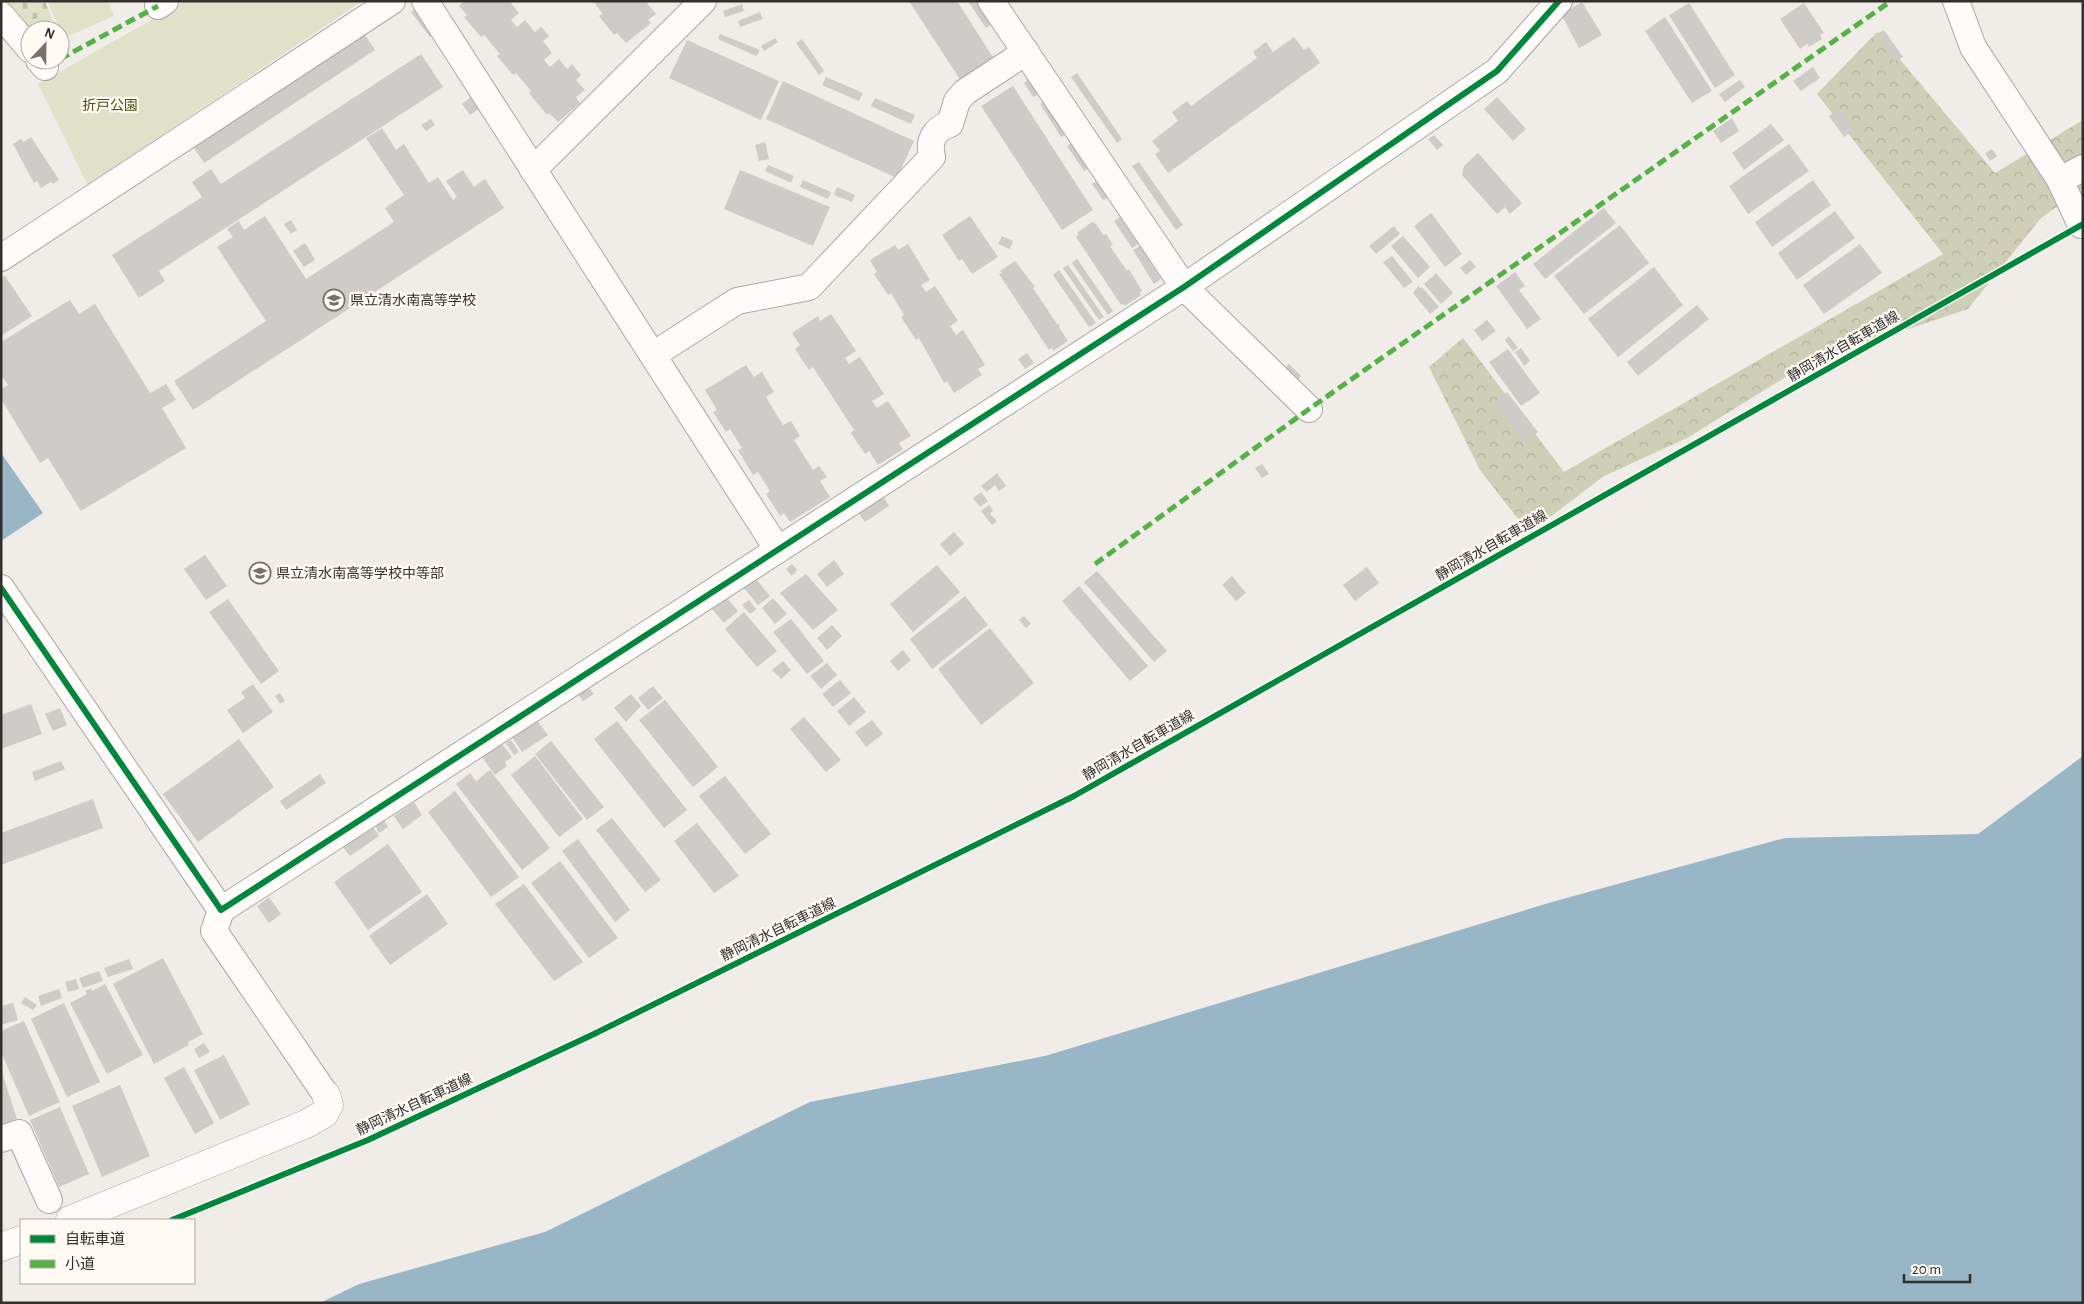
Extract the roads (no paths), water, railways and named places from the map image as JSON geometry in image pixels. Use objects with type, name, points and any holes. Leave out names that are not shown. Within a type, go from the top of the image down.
[{"type":"street","points":[[1,258],[392,1]]},
{"type":"street","points":[[425,1],[778,550]]},
{"type":"street","points":[[533,170],[703,1]]},
{"type":"street","points":[[991,1],[1184,287],[1309,410]]},
{"type":"street","points":[[72,1219],[306,1124],[324,1114],[329,1104],[326,1095],[214,931],[221,910],[1184,287],[1497,70],[1559,1]]},
{"type":"street","points":[[1956,1],[1973,47],[2060,180],[2081,225]]},
{"type":"street","points":[[1,15],[20,38]]},
{"type":"street","points":[[652,355],[737,301],[809,287],[932,157],[930,146],[933,135],[941,127],[950,124],[958,102],[965,92],[1026,52]]},
{"type":"street","points":[[2060,180],[2083,168]]},
{"type":"street","points":[[1,588],[221,910]]},
{"type":"street","points":[[1,1138],[19,1133],[49,1200]]},
{"type":"street","points":[[1,1247],[20,1240]]},
{"type":"water","points":[[1,453],[43,513],[1,541]]},
{"type":"water","points":[[2083,756],[2083,1303],[320,1303],[359,1284],[545,1232],[810,1102],[1045,1056],[1552,902],[1785,838],[1978,834]]},
{"type":"place","name":"県立清水南高等学校","points":[[334,300]]},
{"type":"place","name":"県立清水南高等学校中等部","points":[[260,573]]},
{"type":"park label","name":"折戸公園","points":[[110,105]]}]
